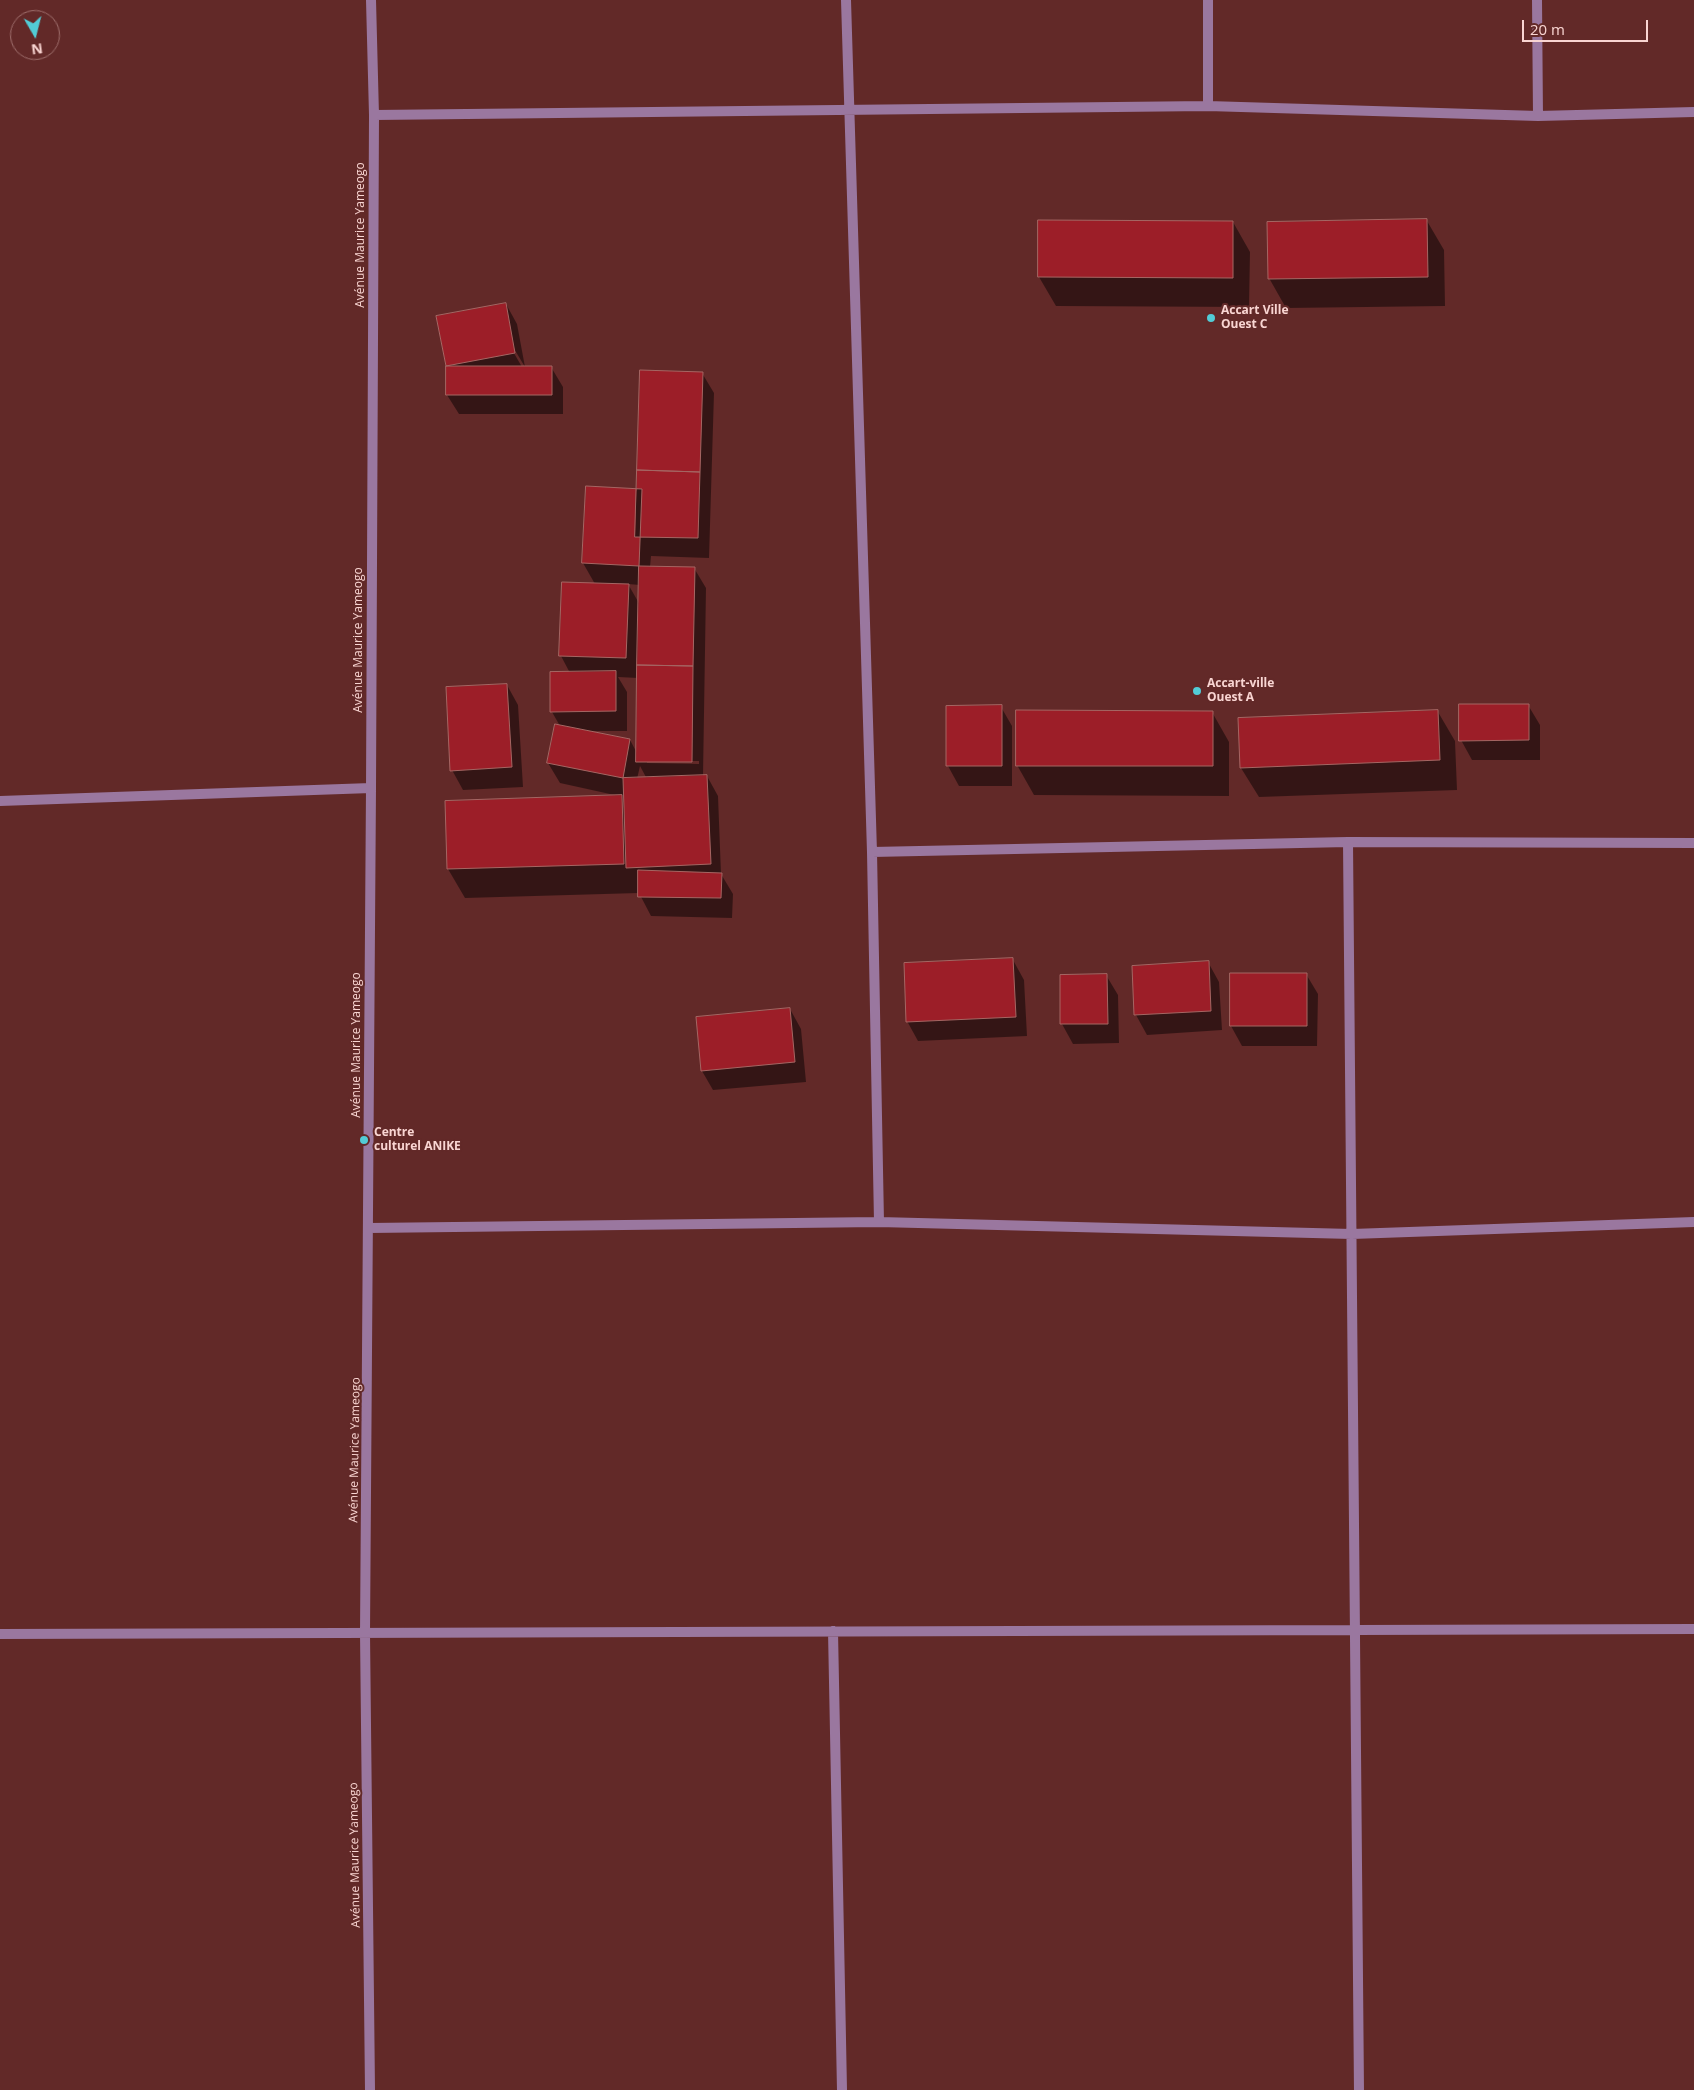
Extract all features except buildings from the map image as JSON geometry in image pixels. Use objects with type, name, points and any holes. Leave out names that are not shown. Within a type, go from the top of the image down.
[{"type":"street","name":"Avénue Maurice Yameogo","points":[[370,2090],[365,1633],[369,1228],[374,115],[372,0]]},
{"type":"street","points":[[846,0],[872,852],[878,1222]]},
{"type":"street","points":[[1208,0],[1208,106]]},
{"type":"street","points":[[1537,0],[1538,116]]},
{"type":"street","points":[[374,115],[1208,106],[1538,116],[1694,112]]},
{"type":"street","points":[[0,801],[371,788]]},
{"type":"street","points":[[872,852],[1348,842],[1694,843]]},
{"type":"street","points":[[1348,842],[1359,2090]]},
{"type":"street","points":[[369,1228],[878,1222],[1352,1234],[1694,1222]]},
{"type":"street","points":[[0,1634],[1694,1629]]},
{"type":"street","points":[[833,1631],[842,2090]]},
{"type":"place","name":"Accart Ville Ouest C","points":[[1211,318]]},
{"type":"place","name":"Accart-ville Ouest A","points":[[1197,691]]},
{"type":"place","name":"Centre culturel ANIKE","points":[[364,1140]]}]
